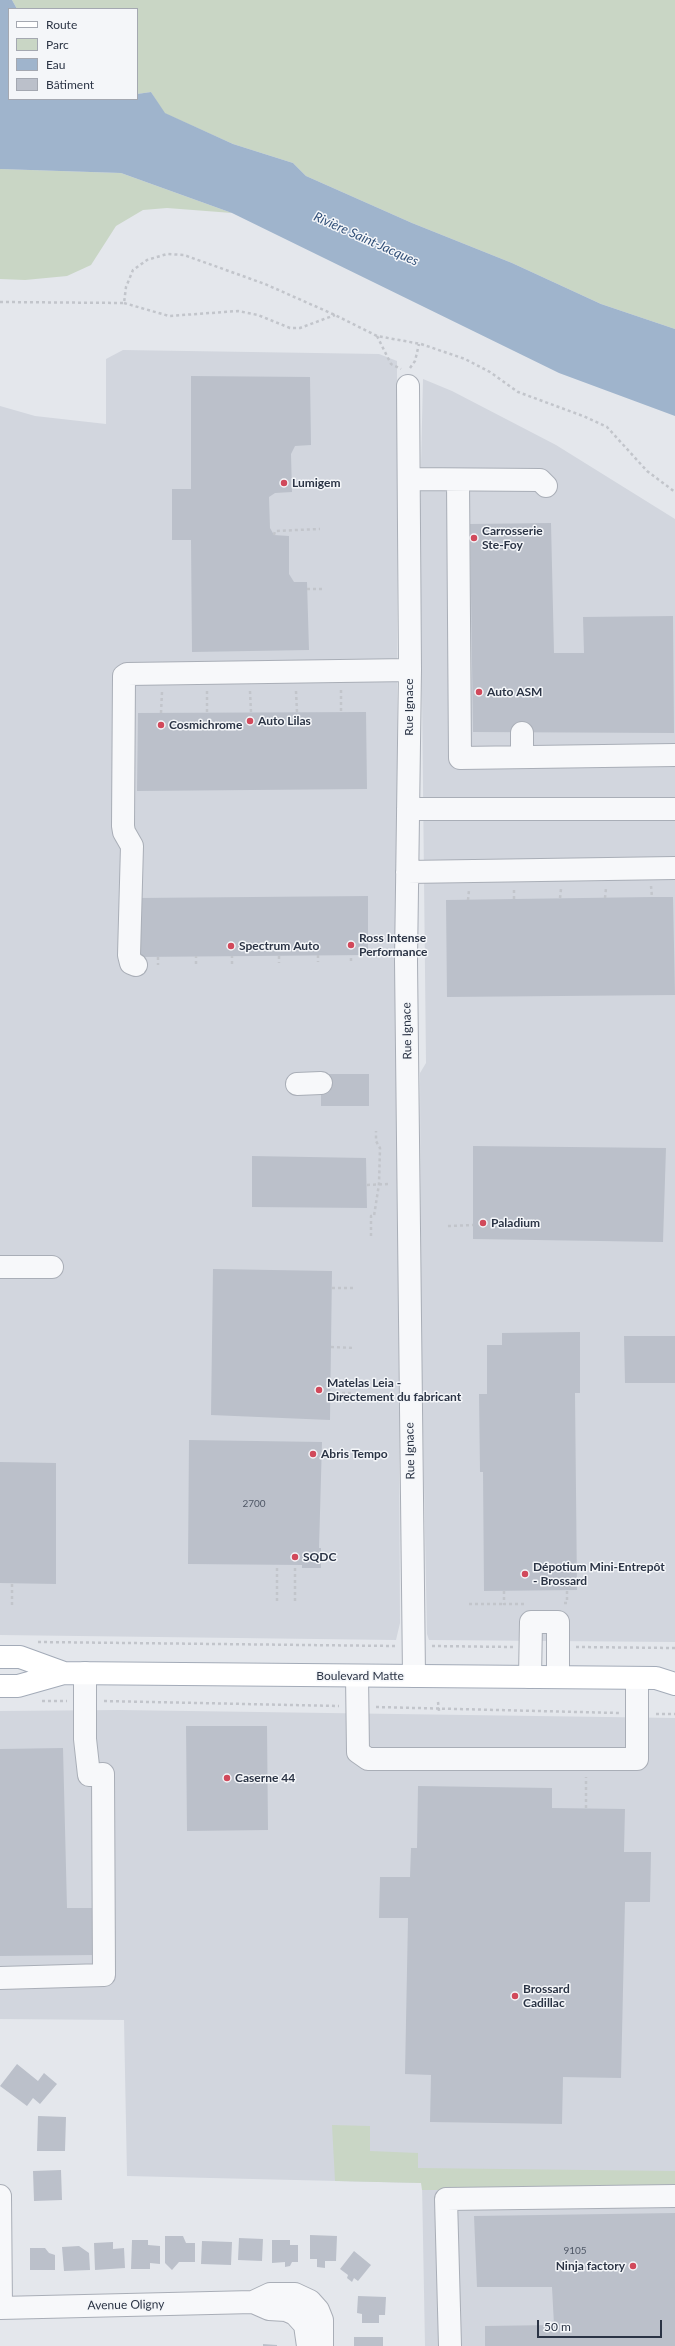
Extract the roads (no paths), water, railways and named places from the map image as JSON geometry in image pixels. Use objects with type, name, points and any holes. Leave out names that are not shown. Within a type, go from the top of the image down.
[{"type":"main road","name":"Boulevard Matte","points":[[0,1657],[20,1657],[64,1672],[85,1673],[661,1678]]},
{"type":"main road","name":"Boulevard Matte","points":[[0,1686],[18,1686],[64,1672]]},
{"type":"street","name":"Rue Ignace","points":[[406,375],[409,479],[410,670],[406,961],[414,1676]]},
{"type":"street","points":[[409,479],[540,480],[546,486]]},
{"type":"street","points":[[458,480],[460,758],[675,755]]},
{"type":"street","points":[[136,966],[131,963],[129,959],[132,846],[124,832],[123,826],[124,676],[127,674],[410,670]]},
{"type":"street","points":[[522,733],[522,757]]},
{"type":"street","points":[[408,809],[675,809]]},
{"type":"street","points":[[407,872],[675,868]]},
{"type":"street","points":[[297,1084],[321,1083]]},
{"type":"street","points":[[0,1268],[52,1267]]},
{"type":"street","points":[[530,1677],[531,1622],[558,1622],[558,1677]]},
{"type":"street","points":[[0,1978],[104,1975],[103,1774],[89,1775],[85,1738],[85,1673]]},
{"type":"street","points":[[358,1676],[358,1752],[368,1759],[637,1759],[661,1678]]},
{"type":"street","points":[[0,2196],[0,2308]]},
{"type":"street","points":[[450,2346],[446,2199],[675,2196]]},
{"type":"street","name":"Avenue Oligny","points":[[253,2302],[270,2294],[295,2294],[306,2298],[314,2305],[320,2315],[322,2346]]},
{"type":"street","name":"Avenue Oligny","points":[[0,2308],[253,2302],[270,2309],[286,2310],[295,2314],[305,2325],[308,2346]]},
{"type":"water","name":"Rivière Saint-Jacques","points":[[0,0],[12,0],[16,8],[8,8],[8,100],[138,100],[138,94],[151,92],[165,113],[233,144],[293,163],[306,176],[412,223],[512,263],[601,304],[675,329],[675,416],[559,373],[232,213],[121,173],[0,169]]},
{"type":"place","name":"Lumigem","points":[[284,483]]},
{"type":"place","name":"Carrosserie Ste-Foy","points":[[474,538]]},
{"type":"place","name":"Auto ASM","points":[[479,692]]},
{"type":"place","name":"Auto Lilas","points":[[250,721]]},
{"type":"place","name":"Cosmichrome","points":[[161,725]]},
{"type":"place","name":"Ross Intense Performance","points":[[351,945]]},
{"type":"place","name":"Spectrum Auto","points":[[231,946]]},
{"type":"place","name":"Paladium","points":[[483,1223]]},
{"type":"place","name":"Matelas Leia - Directement du fabricant","points":[[319,1390]]},
{"type":"place","name":"Abris Tempo","points":[[313,1454]]},
{"type":"place","name":"SQDC","points":[[295,1557]]},
{"type":"place","name":"Dépotium Mini-Entrepôt - Brossard","points":[[525,1574]]},
{"type":"place","name":"Caserne 44","points":[[227,1778]]},
{"type":"place","name":"Brossard Cadillac","points":[[515,1996]]},
{"type":"place","name":"Ninja factory","points":[[633,2266]]}]
